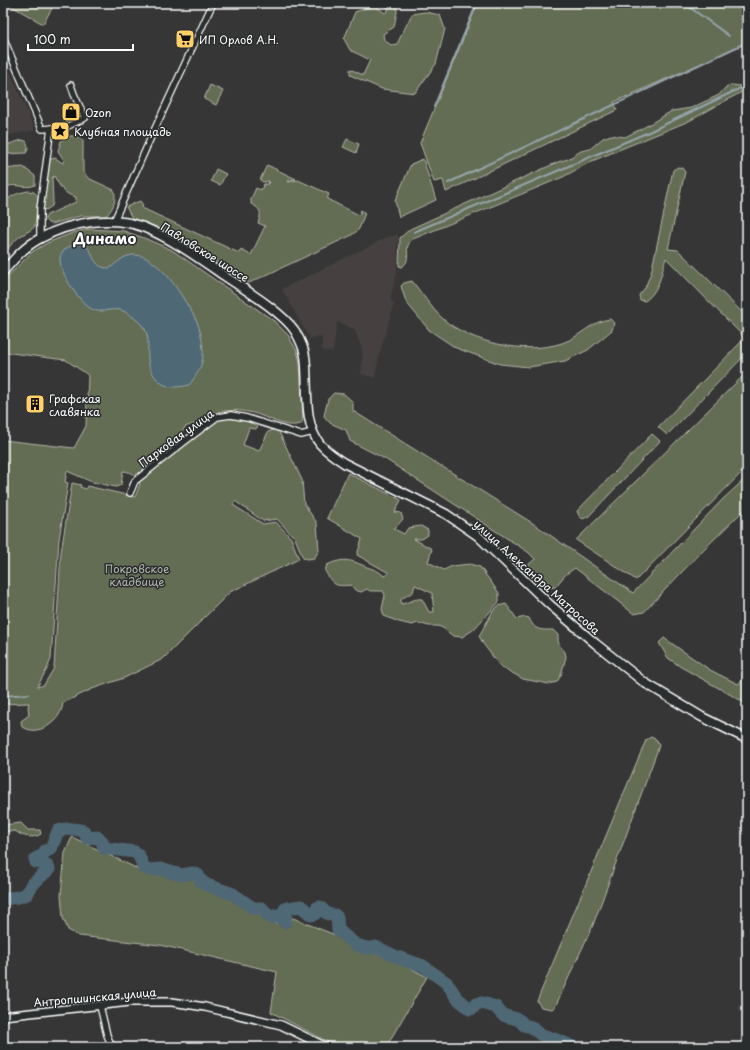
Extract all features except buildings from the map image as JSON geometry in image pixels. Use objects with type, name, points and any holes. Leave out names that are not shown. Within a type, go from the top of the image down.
[{"type":"main road","name":"Павловское шоссе","points":[[3,272],[13,259],[29,245],[40,238],[71,226],[93,222],[114,221],[143,227],[161,235],[255,296],[273,310],[294,330],[305,354],[309,416],[313,432]]},
{"type":"main road","name":"улица Александра Матросова","points":[[313,432],[320,444],[344,463],[446,514],[478,536],[550,604],[596,644],[645,683],[702,717],[747,739]]},
{"type":"street","points":[[114,221],[152,135],[214,3]]},
{"type":"street","points":[[3,37],[42,129],[66,127],[85,118],[71,85]]},
{"type":"street","points":[[40,238],[40,209],[51,128]]},
{"type":"street","name":"Парковая улица","points":[[130,493],[135,481],[217,418],[231,415],[247,418],[300,435],[313,432]]},
{"type":"street","name":"Антропшинская улица","points":[[3,1016],[130,1002],[172,1002],[205,1007],[281,1025],[326,1047]]},
{"type":"street","points":[[100,1006],[107,1035],[112,1047]]},
{"type":"shaded area","points":[[4,58],[35,130],[3,136]]},
{"type":"shaded area","points":[[398,235],[397,272],[390,299],[394,304],[379,355],[375,378],[361,374],[363,351],[354,329],[337,322],[333,352],[322,350],[322,336],[310,339],[282,289],[388,237]]},
{"type":"green space","points":[[6,3],[55,3],[43,24]]},
{"type":"green space","points":[[382,3],[397,3],[394,27],[383,34],[384,40],[391,45],[397,44],[412,14],[425,12],[440,15],[445,29],[436,64],[415,93],[382,89],[350,75],[350,69],[363,75],[370,60],[350,50],[344,39],[355,12],[374,5],[385,13],[389,9]]},
{"type":"green space","points":[[478,3],[747,3],[747,43],[614,102],[617,110],[446,192],[443,180],[434,182],[420,143]]},
{"type":"green space","points":[[747,82],[747,89],[689,121],[592,161],[563,177],[413,239],[408,246],[407,260],[405,264],[402,267],[399,266],[400,238],[410,229],[558,162],[568,159],[581,151],[590,149],[603,138],[611,135],[625,137],[672,111],[691,108],[719,95],[725,88],[732,85],[740,86]]},
{"type":"green space","points":[[210,85],[223,91],[216,105],[204,99]]},
{"type":"green space","points":[[67,136],[75,136],[83,140],[83,172],[88,178],[114,190],[115,201],[111,210],[106,216],[80,216],[52,224],[48,223],[45,219],[47,215],[76,202],[76,197],[65,192],[54,176],[52,178],[52,206],[46,210],[41,208],[47,166],[51,159],[55,158],[63,163],[64,160],[58,151],[61,141]]},
{"type":"green space","points":[[347,139],[359,144],[356,153],[343,147]]},
{"type":"green space","points":[[22,140],[26,141],[27,144],[28,148],[26,153],[8,154],[5,150],[9,144]]},
{"type":"green space","points":[[423,159],[436,200],[399,217],[395,201],[411,164]]},
{"type":"green space","points":[[267,165],[296,179],[289,180],[288,182],[298,180],[329,194],[327,199],[359,215],[361,210],[365,213],[359,229],[350,236],[249,283],[178,239],[132,218],[126,207],[140,201],[143,205],[142,208],[239,253],[241,250],[251,255],[265,226],[258,223],[260,211],[251,204],[251,199],[256,188],[261,190],[264,184],[268,184],[269,181],[263,182],[260,180]]},
{"type":"green space","points":[[23,167],[35,176],[35,185],[27,187],[11,186],[3,189],[3,169]]},
{"type":"green space","points":[[678,167],[682,168],[685,172],[668,249],[678,250],[747,317],[747,353],[667,435],[658,427],[745,338],[666,258],[654,292],[645,301],[640,300],[639,295],[645,288],[651,273],[673,170]]},
{"type":"green space","points":[[216,169],[226,174],[220,185],[211,181]]},
{"type":"green space","points":[[28,191],[34,192],[38,196],[35,226],[16,240],[3,257],[4,204],[14,195]]},
{"type":"green space","name":"Покровское кладбище","points":[[89,229],[124,231],[172,250],[274,321],[288,335],[297,351],[300,362],[303,420],[301,424],[286,425],[252,413],[222,411],[213,414],[196,426],[193,424],[185,427],[181,434],[184,437],[188,436],[209,423],[221,419],[234,419],[259,424],[256,429],[249,428],[243,445],[259,451],[268,432],[273,430],[279,432],[302,480],[304,504],[317,523],[319,551],[314,558],[303,558],[295,538],[277,519],[263,521],[235,501],[233,505],[263,524],[276,522],[291,538],[299,559],[230,592],[163,659],[124,678],[92,689],[63,703],[58,717],[51,724],[42,729],[33,730],[22,727],[21,721],[29,715],[29,703],[3,704],[3,440],[74,448],[86,426],[88,375],[66,360],[3,352],[3,286],[10,274],[32,252],[47,243],[72,233]],"holes":[[[67,471],[92,482],[116,487],[121,485],[123,471],[134,475],[140,484],[135,497],[87,486],[86,489],[80,487],[81,485],[72,483],[61,552],[54,668],[44,685],[37,687],[51,659],[59,540],[68,483],[65,482]]]},
{"type":"green space","points":[[412,281],[443,319],[468,335],[500,344],[532,348],[548,346],[568,341],[603,320],[610,319],[614,323],[612,330],[588,350],[565,361],[529,367],[500,364],[456,348],[429,330],[406,302],[401,286],[404,283]]},
{"type":"green space","points":[[747,372],[747,467],[636,580],[576,540]]},
{"type":"green space","points":[[334,393],[344,394],[353,402],[353,411],[534,524],[633,593],[723,499],[747,477],[747,507],[700,553],[644,612],[634,614],[575,568],[566,574],[555,587],[550,588],[529,571],[527,566],[535,559],[528,552],[385,459],[350,441],[346,430],[330,423],[324,416],[328,399]]},
{"type":"green space","points":[[652,434],[660,441],[589,516],[583,519],[579,516],[577,511]]},
{"type":"green space","points":[[348,473],[401,500],[395,512],[401,513],[403,519],[394,529],[404,534],[408,528],[421,526],[428,530],[428,535],[422,539],[414,539],[432,549],[428,562],[444,570],[452,566],[470,564],[480,567],[499,593],[499,602],[473,630],[462,637],[453,636],[438,626],[429,626],[418,623],[412,625],[384,616],[382,609],[385,595],[383,591],[370,591],[367,589],[361,592],[355,590],[351,585],[341,586],[335,584],[325,571],[327,565],[338,561],[347,560],[376,570],[384,576],[389,573],[357,555],[362,539],[327,518]],"holes":[[[415,585],[432,593],[434,612],[429,612],[422,599],[401,604],[401,599],[413,592]]]},
{"type":"green space","points":[[506,604],[517,619],[525,617],[529,618],[536,628],[541,630],[553,630],[558,635],[558,641],[565,652],[566,657],[561,675],[557,682],[549,684],[523,679],[500,666],[484,645],[479,636],[493,611],[498,606]]},
{"type":"green space","points":[[664,638],[710,670],[738,684],[743,680],[743,670],[747,670],[747,686],[745,690],[747,691],[747,704],[681,667],[668,658],[659,643]]},
{"type":"green space","points":[[651,737],[657,740],[659,746],[593,925],[555,1007],[552,1009],[541,1007],[537,1001],[646,740]]},
{"type":"green space","points":[[21,823],[28,830],[40,830],[41,834],[31,837],[21,835],[15,831],[3,832],[3,825]]},
{"type":"green space","points":[[72,837],[140,870],[173,877],[193,878],[208,890],[224,894],[257,910],[266,921],[287,925],[293,918],[340,937],[369,951],[399,962],[427,977],[386,1047],[338,1047],[271,1012],[277,972],[160,945],[79,936],[68,930],[63,918],[61,895],[65,853]]},
{"type":"water","points":[[78,244],[87,247],[99,266],[104,268],[110,268],[121,259],[130,255],[143,256],[159,267],[173,282],[195,318],[202,342],[202,362],[197,374],[189,385],[172,387],[163,384],[155,377],[148,362],[148,340],[146,332],[141,324],[134,318],[121,310],[94,310],[83,302],[77,295],[67,280],[60,258],[66,248]]},
{"type":"waterway","points":[[434,107],[477,3]]},
{"type":"waterway","points":[[684,3],[729,36]]},
{"type":"waterway","points":[[448,183],[743,44],[747,47]]},
{"type":"waterway","points":[[414,232],[651,131],[747,85]]},
{"type":"waterway","points":[[221,414],[231,412]]},
{"type":"waterway","points":[[196,428],[215,415]]},
{"type":"waterway","points":[[3,696],[29,694]]},
{"type":"waterway","points":[[3,899],[27,894],[34,883],[49,869],[45,864],[36,862],[35,859],[43,855],[45,851],[51,849],[58,831],[68,829],[84,831],[87,838],[97,837],[102,841],[104,848],[135,852],[139,856],[144,868],[150,870],[160,869],[181,875],[193,873],[198,875],[201,881],[207,885],[233,894],[253,908],[262,908],[269,917],[272,918],[276,915],[280,915],[285,922],[285,909],[301,906],[311,915],[315,914],[317,908],[320,907],[330,915],[335,915],[337,917],[338,930],[355,944],[365,948],[376,947],[397,957],[423,966],[447,983],[457,998],[470,1009],[476,1004],[482,1003],[496,1007],[505,1016],[515,1018],[521,1021],[524,1025],[532,1027],[540,1034],[572,1047]]},
{"type":"place","name":"ИП Орлов А.Н.","points":[[185,39]]},
{"type":"place","name":"Ozon","points":[[71,112]]},
{"type":"place","name":"Клубная площадь","points":[[60,131]]},
{"type":"place","name":"Графская славянка","points":[[35,404]]},
{"type":"district","name":"Динамо","points":[[105,237]]}]
